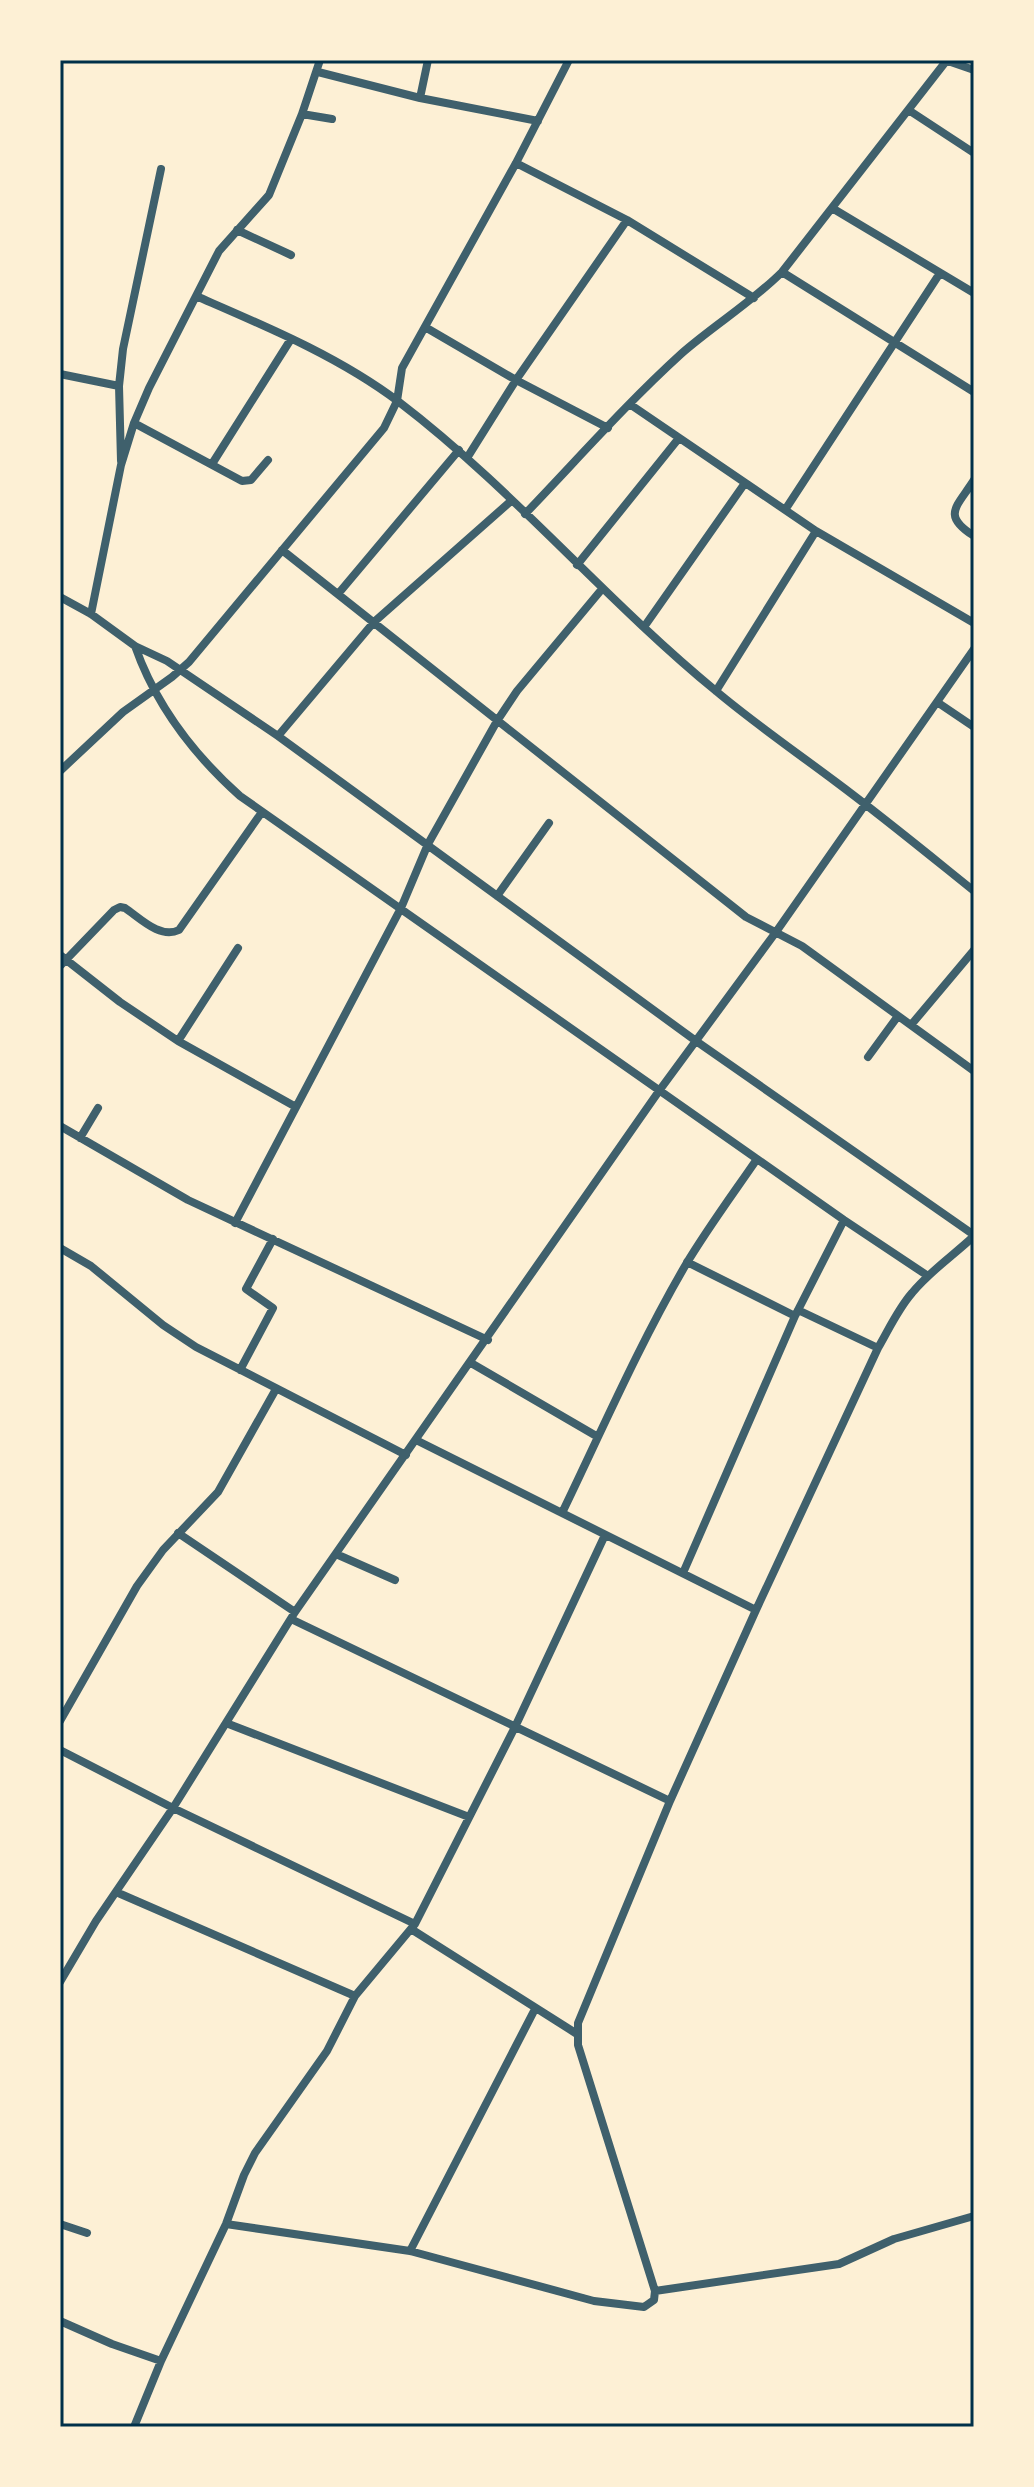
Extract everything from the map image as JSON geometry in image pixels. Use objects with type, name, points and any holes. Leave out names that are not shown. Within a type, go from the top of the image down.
[{"type":"street","points":[[91,614],[121,465],[134,423],[162,358],[219,251],[269,195],[320,60]]},
{"type":"street","points":[[420,98],[428,60]]},
{"type":"street","points":[[60,771],[95,736],[181,671],[384,428],[397,401],[402,368],[516,163],[569,60]]},
{"type":"street","points":[[525,514],[691,346],[754,298],[782,272],[947,60],[974,70]]},
{"type":"street","points":[[318,72],[420,98],[538,121]]},
{"type":"street","points":[[910,111],[974,153]]},
{"type":"street","points":[[302,114],[332,119]]},
{"type":"street","points":[[516,163],[627,220],[754,298]]},
{"type":"street","points":[[121,465],[118,418],[123,349],[161,169]]},
{"type":"street","points":[[832,208],[974,293]]},
{"type":"street","points":[[467,458],[516,380],[627,220]]},
{"type":"street","points":[[237,230],[291,255]]},
{"type":"street","points":[[782,272],[974,392]]},
{"type":"street","points":[[785,510],[940,273]]},
{"type":"street","points":[[196,296],[291,339],[348,369],[397,401],[459,450],[602,589],[716,691],[974,891]]},
{"type":"street","points":[[425,327],[516,380],[608,428]]},
{"type":"street","points":[[212,464],[291,339]]},
{"type":"street","points":[[60,374],[119,386]]},
{"type":"street","points":[[631,405],[816,531],[974,623]]},
{"type":"street","points":[[134,423],[246,481],[255,476],[268,460]]},
{"type":"street","points":[[577,565],[679,438]]},
{"type":"street","points":[[338,594],[459,450]]},
{"type":"street","points":[[974,480],[954,511],[954,518],[958,526],[974,536]]},
{"type":"street","points":[[644,627],[745,483]]},
{"type":"street","points":[[278,736],[374,622],[511,501]]},
{"type":"street","points":[[716,691],[816,531]]},
{"type":"street","points":[[282,550],[746,917],[802,946],[974,1071]]},
{"type":"street","points":[[235,1223],[401,908],[428,844],[497,721],[517,691],[602,589]]},
{"type":"street","points":[[60,597],[91,614],[135,646],[167,661],[278,736],[696,1041],[974,1235],[928,1276],[898,1312],[878,1348],[670,1801],[581,2013],[577,2034],[581,2056],[655,2291],[654,2300],[644,2307],[594,2301],[410,2251],[226,2224]]},
{"type":"street","points":[[135,646],[154,689],[176,727],[223,781],[262,812],[928,1276]]},
{"type":"street","points":[[60,1982],[293,1615],[659,1091],[776,932],[974,649]]},
{"type":"street","points":[[937,702],[974,727]]},
{"type":"street","points":[[262,812],[179,930],[162,933],[120,907],[62,960],[178,1041],[296,1107]]},
{"type":"street","points":[[497,896],[549,823]]},
{"type":"street","points":[[178,1041],[238,948]]},
{"type":"street","points":[[911,1025],[974,950]]},
{"type":"street","points":[[868,1057],[898,1016]]},
{"type":"street","points":[[80,1138],[98,1108]]},
{"type":"street","points":[[60,1126],[188,1200],[488,1340]]},
{"type":"street","points":[[562,1513],[640,1349],[687,1262],[757,1159]]},
{"type":"street","points":[[683,1573],[797,1313],[844,1220]]},
{"type":"street","points":[[240,1370],[273,1308],[246,1289],[273,1239]]},
{"type":"street","points":[[60,1248],[91,1266],[163,1325],[196,1347],[406,1455]]},
{"type":"street","points":[[687,1262],[878,1348]]},
{"type":"street","points":[[471,1363],[598,1437]]},
{"type":"street","points":[[60,1721],[137,1586],[178,1533],[218,1492],[276,1389]]},
{"type":"street","points":[[416,1440],[756,1610]]},
{"type":"street","points":[[178,1533],[293,1615],[670,1801]]},
{"type":"street","points":[[134,2427],[255,2153],[327,2051],[355,1996],[413,1927],[515,1727],[605,1535]]},
{"type":"street","points":[[336,1554],[395,1580]]},
{"type":"street","points":[[226,1723],[469,1817]]},
{"type":"street","points":[[60,1750],[413,1927],[577,2034]]},
{"type":"street","points":[[116,1892],[355,1996]]},
{"type":"street","points":[[410,2251],[535,2009]]},
{"type":"street","points":[[655,2291],[839,2264],[894,2239],[974,2216]]},
{"type":"street","points":[[60,2224],[87,2233]]},
{"type":"street","points":[[60,2321],[161,2361]]}]
